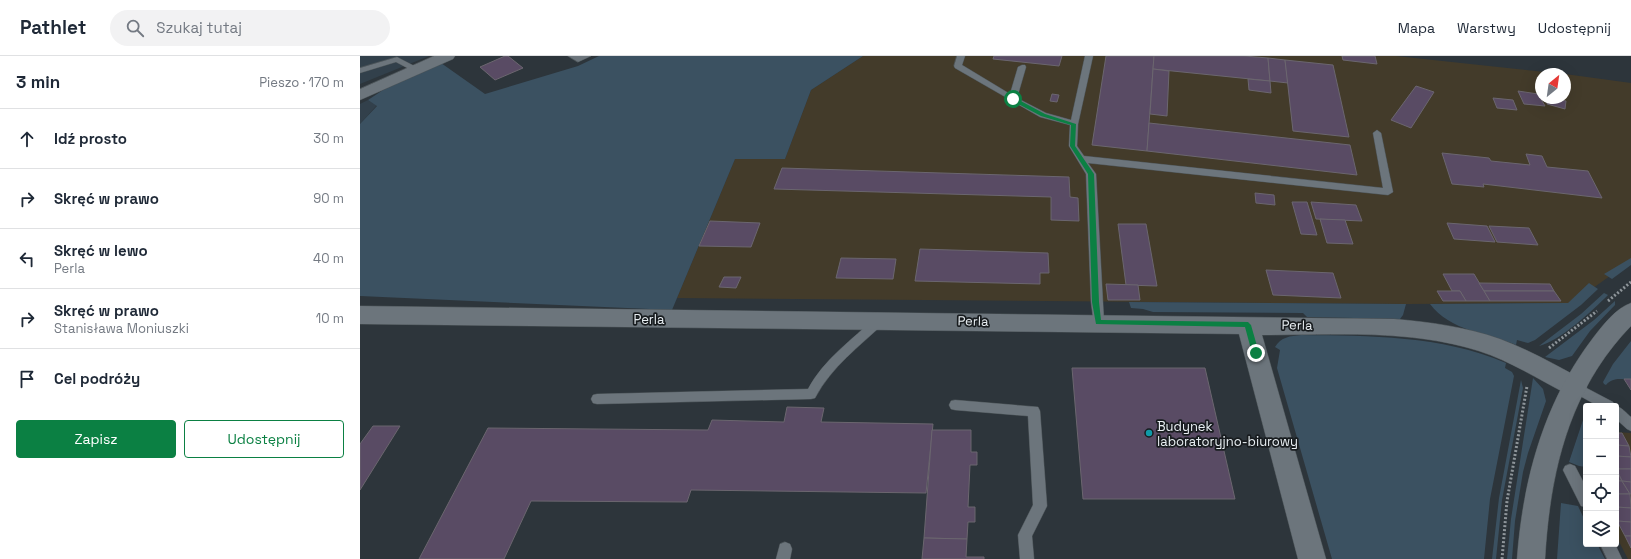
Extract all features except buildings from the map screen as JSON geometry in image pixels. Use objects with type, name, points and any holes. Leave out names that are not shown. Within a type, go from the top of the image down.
[{"type":"street","points":[[360,94],[447,56]]},
{"type":"street","name":"Perla","points":[[360,315],[621,319],[1098,322],[1380,327],[1439,333],[1476,341],[1533,364],[1575,387]]},
{"type":"street","points":[[1531,559],[1534,524],[1542,473],[1554,434],[1575,387],[1601,344],[1630,316]]},
{"type":"street","points":[[1248,325],[1312,559]]},
{"type":"lane","points":[[572,56],[578,60],[586,56]]},
{"type":"lane","points":[[961,56],[958,66],[1043,115],[1074,124]]},
{"type":"lane","points":[[1089,56],[1074,124],[1072,146],[1091,174],[1098,322]]},
{"type":"lane","points":[[360,71],[398,58],[416,69]]},
{"type":"lane","points":[[1013,99],[1022,67]]},
{"type":"lane","points":[[1081,159],[1388,192],[1377,133]]},
{"type":"lane","points":[[597,399],[811,394],[818,379],[842,352],[870,330],[880,320]]},
{"type":"lane","points":[[1575,387],[1604,403]]},
{"type":"lane","points":[[955,404],[1034,411],[1040,506],[1025,535],[1027,559]]},
{"type":"lane","points":[[1619,414],[1631,425]]},
{"type":"lane","points":[[1570,470],[1583,495]]},
{"type":"lane","points":[[1609,547],[1615,559]]},
{"type":"path","points":[[1604,305],[1631,282]]},
{"type":"path","points":[[1544,349],[1552,347],[1599,309]]},
{"type":"path","points":[[1502,559],[1507,501],[1524,410],[1527,381]]},
{"type":"shaded area","points":[[360,56],[429,56],[360,84]]},
{"type":"shaded area","points":[[599,56],[863,56],[811,90],[785,159],[735,159],[672,310],[360,296],[360,124],[377,106],[368,100],[383,90],[441,63],[485,94],[578,66]]},
{"type":"shaded area","points":[[863,56],[1396,56],[1535,71],[1535,104],[1571,104],[1571,75],[1631,83],[1631,261],[1572,303],[1406,304],[677,298],[735,159],[785,159],[811,90]]},
{"type":"shaded area","points":[[368,100],[377,105],[360,124],[360,104]]},
{"type":"shaded area","points":[[1631,258],[1631,265],[1612,279],[1604,274]]},
{"type":"shaded area","points":[[1589,283],[1598,289],[1581,305],[1535,340],[1528,343],[1517,340],[1516,345],[1458,326],[1438,313],[1430,304],[1568,303]]},
{"type":"shaded area","points":[[1604,293],[1608,295],[1575,325],[1556,338],[1539,346],[1581,314]]},
{"type":"shaded area","points":[[1615,301],[1615,305],[1590,331],[1572,356],[1559,360],[1545,357],[1594,320]]},
{"type":"shaded area","points":[[1129,302],[1406,304],[1403,315],[1400,319],[1307,317],[1303,313],[1153,312],[1131,308]]},
{"type":"shaded area","points":[[1301,335],[1379,337],[1431,342],[1481,354],[1506,363],[1505,368],[1512,372],[1514,376],[1490,499],[1484,559],[1332,559],[1277,368],[1280,350],[1275,347],[1277,344],[1286,338]]},
{"type":"shaded area","points":[[1631,341],[1631,380],[1617,379],[1606,385],[1604,384],[1603,382],[1613,364]]},
{"type":"shaded area","points":[[1533,378],[1543,389],[1546,401],[1523,472],[1515,521],[1512,559],[1507,559],[1511,519]]},
{"type":"shaded area","points":[[1521,380],[1523,388],[1502,500],[1496,559],[1492,559],[1499,498]]},
{"type":"shaded area","points":[[1583,420],[1583,467],[1569,462]]},
{"type":"shaded area","points":[[1619,432],[1631,433],[1631,559],[1628,559],[1619,542]]},
{"type":"shaded area","points":[[1561,503],[1578,506],[1583,517],[1583,547],[1599,547],[1605,559],[1557,559]]},
{"type":"place","name":"Budynek laboratoryjno-biurowy","points":[[1149,433]]},
{"type":"route","points":[[1013,99],[1043,115],[1074,124],[1072,146],[1091,174],[1098,322],[1248,325],[1256,353]]}]
